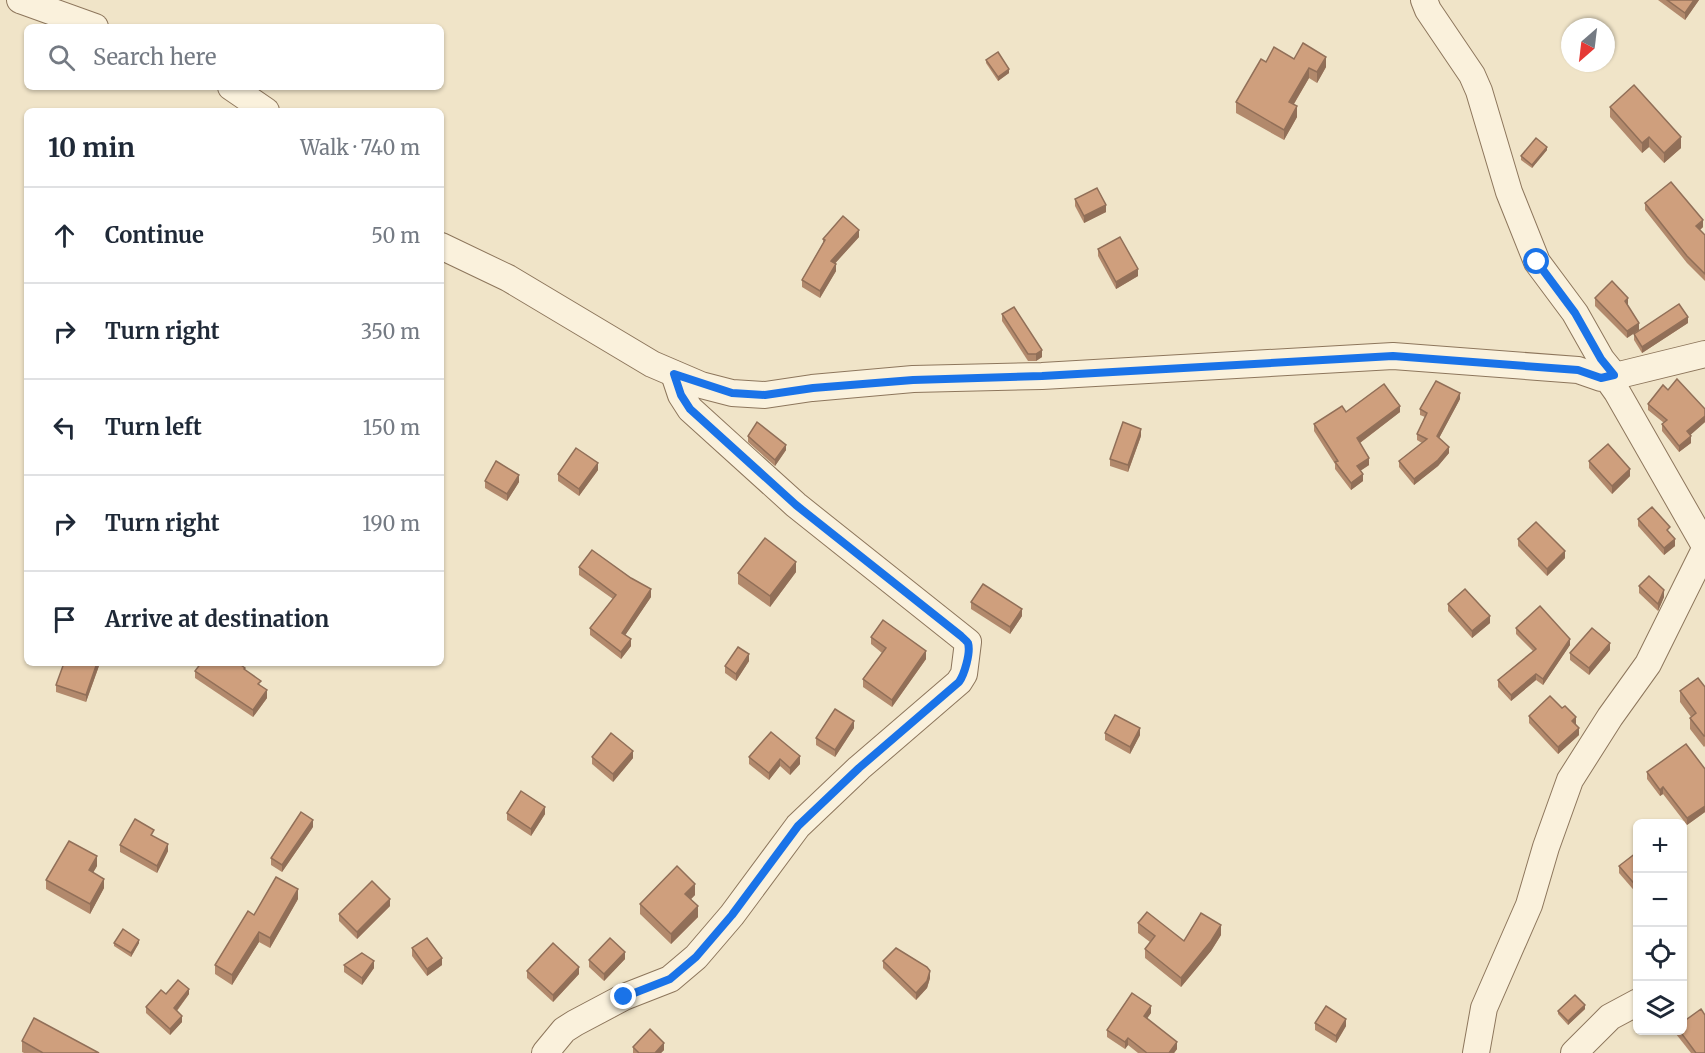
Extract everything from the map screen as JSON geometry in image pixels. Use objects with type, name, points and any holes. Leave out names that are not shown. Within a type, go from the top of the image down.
[{"type":"street","points":[[20,0],[87,24]]},
{"type":"street","points":[[1424,0],[1428,10],[1472,75],[1479,91],[1509,192],[1537,262],[1575,313],[1705,548],[1648,664],[1610,717],[1570,780],[1546,847],[1529,905],[1484,1008],[1476,1053]]},
{"type":"street","points":[[235,90],[262,108]]},
{"type":"street","points":[[444,247],[508,278],[634,353],[674,374],[732,393],[765,395],[813,388],[913,380],[1042,376],[1393,356],[1578,370],[1610,376],[1705,354]]},
{"type":"street","points":[[544,1053],[564,1030],[575,1023],[624,997],[670,979],[696,957],[732,915],[798,826],[859,768],[950,690],[964,674],[968,642],[796,505],[690,409],[681,395],[674,374]]},
{"type":"street","points":[[1574,1053],[1610,1017],[1633,1005]]},
{"type":"building","points":[[1667,0],[1694,0],[1685,13]]},
{"type":"building","points":[[1303,43],[1326,57],[1317,72],[1309,68],[1289,102],[1297,106],[1284,130],[1236,102],[1261,59],[1266,62],[1274,47],[1294,59]]},
{"type":"building","points":[[998,52],[1009,69],[998,77],[986,60]]},
{"type":"building","points":[[1634,85],[1681,137],[1664,153],[1649,137],[1642,143],[1610,107]]},
{"type":"building","points":[[1536,138],[1547,147],[1532,165],[1521,156]]},
{"type":"building","points":[[1671,182],[1703,220],[1696,226],[1705,235],[1705,274],[1687,256],[1645,203]]},
{"type":"building","points":[[1097,188],[1106,205],[1084,216],[1075,199]]},
{"type":"building","points":[[843,216],[859,230],[831,261],[836,264],[820,291],[802,280],[825,240],[823,239]]},
{"type":"building","points":[[1120,237],[1138,269],[1116,282],[1098,249]]},
{"type":"building","points":[[1612,281],[1628,298],[1625,301],[1639,323],[1627,331],[1595,298]]},
{"type":"building","points":[[1679,304],[1688,317],[1642,347],[1634,334]]},
{"type":"building","points":[[1014,307],[1042,350],[1036,354],[1028,354],[1002,314]]},
{"type":"building","points":[[1677,379],[1705,409],[1705,416],[1687,431],[1691,436],[1679,446],[1662,424],[1667,420],[1648,404],[1663,385],[1668,390]]},
{"type":"building","points":[[1436,381],[1460,393],[1437,436],[1449,447],[1438,460],[1414,479],[1399,461],[1427,439],[1417,434],[1427,413],[1420,409]]},
{"type":"building","points":[[1384,384],[1400,406],[1357,438],[1369,458],[1357,466],[1363,474],[1351,483],[1335,462],[1338,461],[1314,424],[1342,406],[1346,412]]},
{"type":"building","points":[[757,422],[786,445],[775,460],[748,436]]},
{"type":"building","points":[[1123,422],[1141,429],[1128,465],[1110,459]]},
{"type":"building","points":[[1608,444],[1630,469],[1612,486],[1589,461]]},
{"type":"building","points":[[576,448],[598,463],[579,489],[558,474]]},
{"type":"building","points":[[496,461],[519,475],[507,494],[485,481]]},
{"type":"building","points":[[1652,507],[1670,527],[1667,530],[1675,539],[1664,548],[1638,519]]},
{"type":"building","points":[[1536,522],[1565,551],[1547,569],[1518,539]]},
{"type":"building","points":[[765,538],[796,562],[770,596],[738,573]]},
{"type":"building","points":[[592,550],[631,578],[651,589],[622,633],[631,639],[621,652],[590,628],[616,595],[579,567]]},
{"type":"building","points":[[1649,576],[1664,590],[1658,604],[1639,586]]},
{"type":"building","points":[[983,584],[1022,609],[1010,627],[971,602]]},
{"type":"building","points":[[1465,589],[1490,616],[1472,631],[1448,604]]},
{"type":"building","points":[[1540,606],[1570,639],[1543,679],[1536,674],[1511,695],[1498,680],[1536,649],[1516,628]]},
{"type":"building","points":[[883,620],[926,651],[892,700],[863,679],[886,648],[871,637]]},
{"type":"building","points":[[1592,628],[1610,643],[1589,668],[1570,653]]},
{"type":"building","points":[[738,647],[749,654],[736,674],[725,666]]},
{"type":"building","points":[[63,666],[96,666],[86,695],[56,685]]},
{"type":"building","points":[[199,666],[242,666],[261,681],[258,684],[267,690],[253,710],[195,671]]},
{"type":"building","points":[[1698,678],[1705,687],[1705,736],[1690,718],[1696,713],[1680,691]]},
{"type":"building","points":[[1550,696],[1576,717],[1572,721],[1579,728],[1558,747],[1529,716]]},
{"type":"building","points":[[835,709],[854,721],[835,750],[816,738]]},
{"type":"building","points":[[1115,715],[1140,728],[1130,747],[1105,733]]},
{"type":"building","points":[[771,732],[800,756],[790,768],[780,759],[769,773],[749,757]]},
{"type":"building","points":[[611,733],[633,751],[613,774],[592,757]]},
{"type":"building","points":[[1686,744],[1705,769],[1705,806],[1687,818],[1663,787],[1660,790],[1647,772]]},
{"type":"building","points":[[521,791],[545,807],[531,829],[507,813]]},
{"type":"building","points":[[301,812],[313,820],[282,865],[271,858]]},
{"type":"building","points":[[135,819],[154,830],[151,835],[168,844],[157,866],[120,845]]},
{"type":"building","points":[[69,841],[97,856],[89,870],[104,879],[90,904],[46,880]]},
{"type":"building","points":[[1633,855],[1633,882],[1619,866]]},
{"type":"building","points":[[677,866],[695,884],[685,894],[698,906],[671,934],[640,904]]},
{"type":"building","points":[[276,877],[298,889],[270,938],[259,932],[232,975],[215,965],[248,911],[254,915]]},
{"type":"building","points":[[372,881],[390,899],[357,932],[339,914]]},
{"type":"building","points":[[1147,912],[1184,941],[1201,913],[1221,925],[1181,978],[1145,949],[1155,936],[1138,923]]},
{"type":"building","points":[[123,929],[139,940],[131,953],[114,943]]},
{"type":"building","points":[[427,938],[442,958],[427,969],[412,948]]},
{"type":"building","points":[[610,938],[625,952],[604,974],[589,960]]},
{"type":"building","points":[[553,943],[579,967],[553,995],[527,971]]},
{"type":"building","points":[[896,948],[930,971],[927,981],[916,993],[883,961]]},
{"type":"building","points":[[362,953],[374,961],[362,978],[344,965]]},
{"type":"building","points":[[178,980],[189,989],[174,1008],[182,1016],[170,1029],[146,1007],[161,990],[166,994]]},
{"type":"building","points":[[1132,993],[1151,1006],[1144,1016],[1177,1042],[1169,1053],[1147,1053],[1128,1038],[1125,1042],[1107,1030]]},
{"type":"building","points":[[1575,995],[1585,1005],[1568,1021],[1558,1011]]},
{"type":"building","points":[[1326,1006],[1346,1019],[1336,1036],[1315,1023]]},
{"type":"building","points":[[1701,1009],[1705,1015],[1705,1053],[1696,1053],[1683,1035],[1687,1035],[1687,1019]]},
{"type":"building","points":[[34,1018],[99,1053],[43,1053],[22,1041]]},
{"type":"building","points":[[650,1029],[664,1043],[655,1053],[639,1053],[633,1047]]},
{"type":"route","points":[[624,997],[670,979],[696,957],[732,915],[798,826],[859,768],[959,682],[964,674],[968,649],[968,642],[796,505],[690,409],[681,395],[674,374],[732,393],[765,395],[813,388],[913,380],[1042,376],[1393,356],[1578,370],[1601,378],[1614,375],[1601,359],[1575,313],[1537,262]]}]
